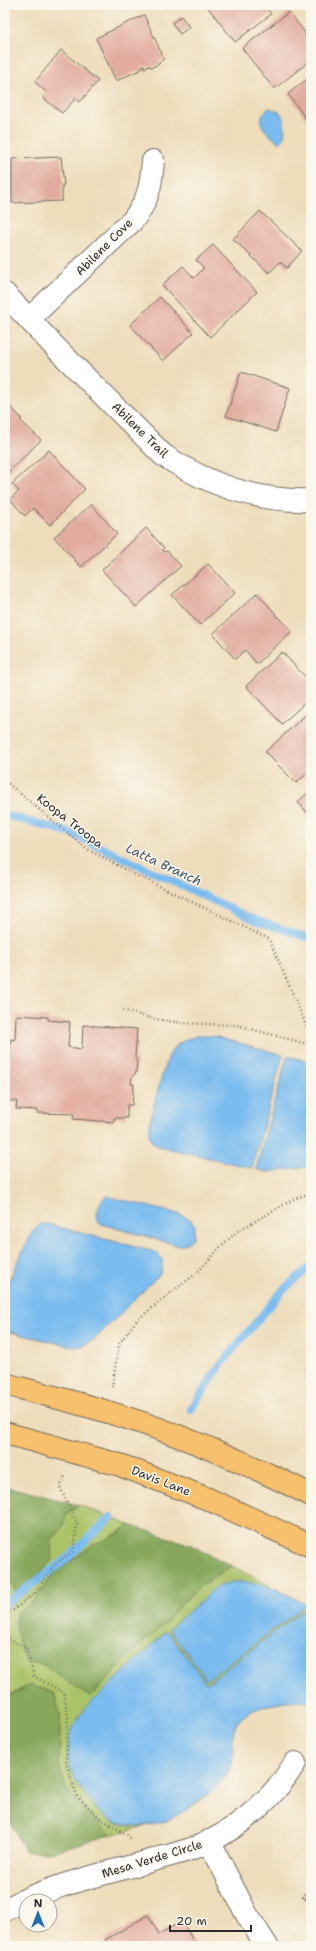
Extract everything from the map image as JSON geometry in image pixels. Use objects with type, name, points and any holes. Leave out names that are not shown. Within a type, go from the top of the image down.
[{"type":"main road","points":[[5,1384],[109,1412],[176,1436],[282,1480],[311,1495]]},
{"type":"main road","name":"Davis Lane","points":[[5,1433],[120,1465],[208,1499],[311,1546]]},
{"type":"street","name":"Abilene Cove","points":[[30,319],[133,220],[144,206],[150,192],[153,161]]},
{"type":"street","name":"Abilene Trail","points":[[5,294],[55,347],[158,450],[182,467],[241,493],[271,498],[311,500]]},
{"type":"street","points":[[209,1841],[230,1829],[262,1804],[283,1782],[295,1763]]},
{"type":"street","name":"Mesa Verde Circle","points":[[5,1910],[34,1895],[181,1852],[209,1841],[247,1915],[267,1946]]},
{"type":"path","name":"Koopa Troopa","points":[[5,781],[87,849],[132,873],[270,939],[311,1036]]},
{"type":"path","points":[[123,1010],[154,1019],[182,1023],[236,1025],[311,1045]]},
{"type":"path","points":[[112,1387],[119,1344],[135,1322],[168,1294],[197,1273],[223,1244],[238,1231],[294,1199],[311,1193]]},
{"type":"path","points":[[5,1612],[13,1610],[35,1593],[54,1565],[73,1551],[77,1524],[60,1487],[65,1476]]},
{"type":"path","points":[[5,1638],[26,1647],[34,1676],[64,1693],[68,1717],[66,1763],[77,1796],[101,1819],[127,1835],[136,1845]]},
{"type":"green space","points":[[5,1486],[79,1505],[66,1515],[62,1528],[51,1540],[52,1560],[29,1585],[16,1592],[5,1570]]},
{"type":"green space","points":[[79,1505],[130,1525],[54,1573],[33,1603],[16,1614],[16,1619],[20,1645],[26,1662],[43,1664],[90,1696],[109,1678],[132,1651],[165,1624],[176,1609],[200,1586],[232,1566],[290,1596],[311,1609],[311,1702],[281,1702],[270,1704],[249,1712],[241,1718],[233,1730],[233,1757],[231,1767],[222,1780],[206,1795],[181,1812],[168,1818],[110,1835],[66,1789],[59,1766],[60,1714],[30,1685],[5,1698],[5,1570],[16,1592],[29,1585],[52,1560],[51,1541],[62,1528],[66,1515]]},
{"type":"green space","points":[[130,1525],[191,1545],[232,1566],[200,1586],[176,1609],[165,1624],[132,1651],[109,1678],[90,1697],[43,1664],[26,1662],[18,1638],[16,1613],[33,1603],[54,1573],[91,1546],[116,1535]]},
{"type":"green space","points":[[30,1685],[54,1693],[60,1714],[59,1766],[66,1789],[110,1835],[51,1852],[26,1852],[5,1812],[5,1698]]},
{"type":"water","points":[[268,108],[279,112],[284,119],[285,132],[280,143],[268,133],[261,123],[262,117]]},
{"type":"water","points":[[198,1036],[213,1036],[283,1055],[252,1168],[158,1146],[150,1138],[149,1128],[154,1105],[161,1078],[169,1056],[174,1048],[180,1043]]},
{"type":"water","points":[[287,1056],[311,1062],[311,1166],[267,1172],[256,1169]]},
{"type":"water","points":[[106,1196],[178,1214],[190,1219],[195,1225],[193,1238],[184,1245],[177,1245],[101,1224],[97,1218],[97,1214],[101,1202]]},
{"type":"water","points":[[40,1224],[47,1224],[155,1252],[162,1258],[160,1274],[94,1340],[82,1346],[75,1347],[5,1331],[5,1288],[33,1230]]},
{"type":"water","points":[[232,1582],[262,1585],[288,1595],[306,1605],[207,1680],[169,1629],[215,1588]]},
{"type":"water","points":[[307,1607],[311,1609],[311,1702],[303,1701],[269,1705],[248,1713],[240,1719],[235,1727],[233,1737],[233,1756],[231,1766],[227,1774],[221,1782],[203,1798],[173,1817],[153,1825],[134,1826],[121,1824],[111,1820],[98,1810],[74,1778],[68,1753],[72,1730],[88,1706],[167,1631],[207,1684]]},
{"type":"building","points":[[206,5],[264,5],[271,14],[235,42]]},
{"type":"building","points":[[289,12],[306,34],[305,36],[311,44],[311,60],[274,89],[242,48]]},
{"type":"building","points":[[144,15],[164,59],[160,61],[159,64],[152,67],[149,66],[144,68],[144,65],[141,67],[142,69],[116,81],[96,38]]},
{"type":"building","points":[[181,16],[189,27],[180,34],[172,23]]},
{"type":"building","points":[[61,50],[98,81],[80,102],[76,98],[62,113],[43,98],[47,93],[35,82]]},
{"type":"building","points":[[311,76],[311,126],[288,94]]},
{"type":"building","points":[[61,157],[64,185],[62,185],[62,201],[12,203],[12,159]]},
{"type":"building","points":[[260,211],[302,251],[287,268],[280,262],[269,273],[233,239]]},
{"type":"building","points":[[213,245],[257,292],[210,337],[162,285],[183,266],[194,278],[204,268],[196,260]]},
{"type":"building","points":[[160,297],[193,333],[163,361],[130,325]]},
{"type":"building","points":[[241,372],[290,388],[276,432],[226,416]]},
{"type":"building","points":[[7,403],[22,419],[20,420],[41,440],[5,475],[5,404]]},
{"type":"building","points":[[49,450],[85,489],[50,525],[33,508],[25,516],[10,499],[19,491],[12,484]]},
{"type":"building","points":[[91,504],[117,534],[81,567],[54,537]]},
{"type":"building","points":[[146,528],[164,548],[162,550],[165,552],[167,551],[181,566],[136,607],[102,570]]},
{"type":"building","points":[[208,564],[235,593],[200,625],[172,595]]},
{"type":"building","points":[[257,593],[276,614],[275,615],[277,618],[278,616],[292,631],[257,664],[245,650],[235,659],[213,634]]},
{"type":"building","points":[[282,652],[311,683],[311,697],[282,724],[246,686]]},
{"type":"building","points":[[311,710],[311,774],[309,772],[296,783],[265,752]]},
{"type":"building","points":[[311,790],[311,817],[298,802]]},
{"type":"building","points":[[16,1015],[48,1017],[48,1020],[70,1022],[68,1047],[82,1049],[83,1025],[137,1029],[135,1057],[137,1060],[136,1073],[132,1077],[131,1084],[134,1084],[132,1105],[127,1105],[127,1118],[114,1118],[114,1122],[73,1119],[74,1114],[37,1113],[37,1110],[16,1109],[17,1101],[5,1101],[5,1066],[9,1067],[11,1039],[15,1040]]},
{"type":"building","points":[[311,1888],[311,1905],[302,1896]]},
{"type":"building","points":[[148,1915],[159,1934],[182,1921],[196,1946],[108,1946],[105,1940]]},
{"type":"waterway","name":"Latta Branch","points":[[5,815],[68,832],[255,920],[311,939]]},
{"type":"waterway","points":[[191,1409],[221,1364],[283,1290],[311,1266]]},
{"type":"waterway","points":[[5,1604],[64,1561],[111,1517]]}]
